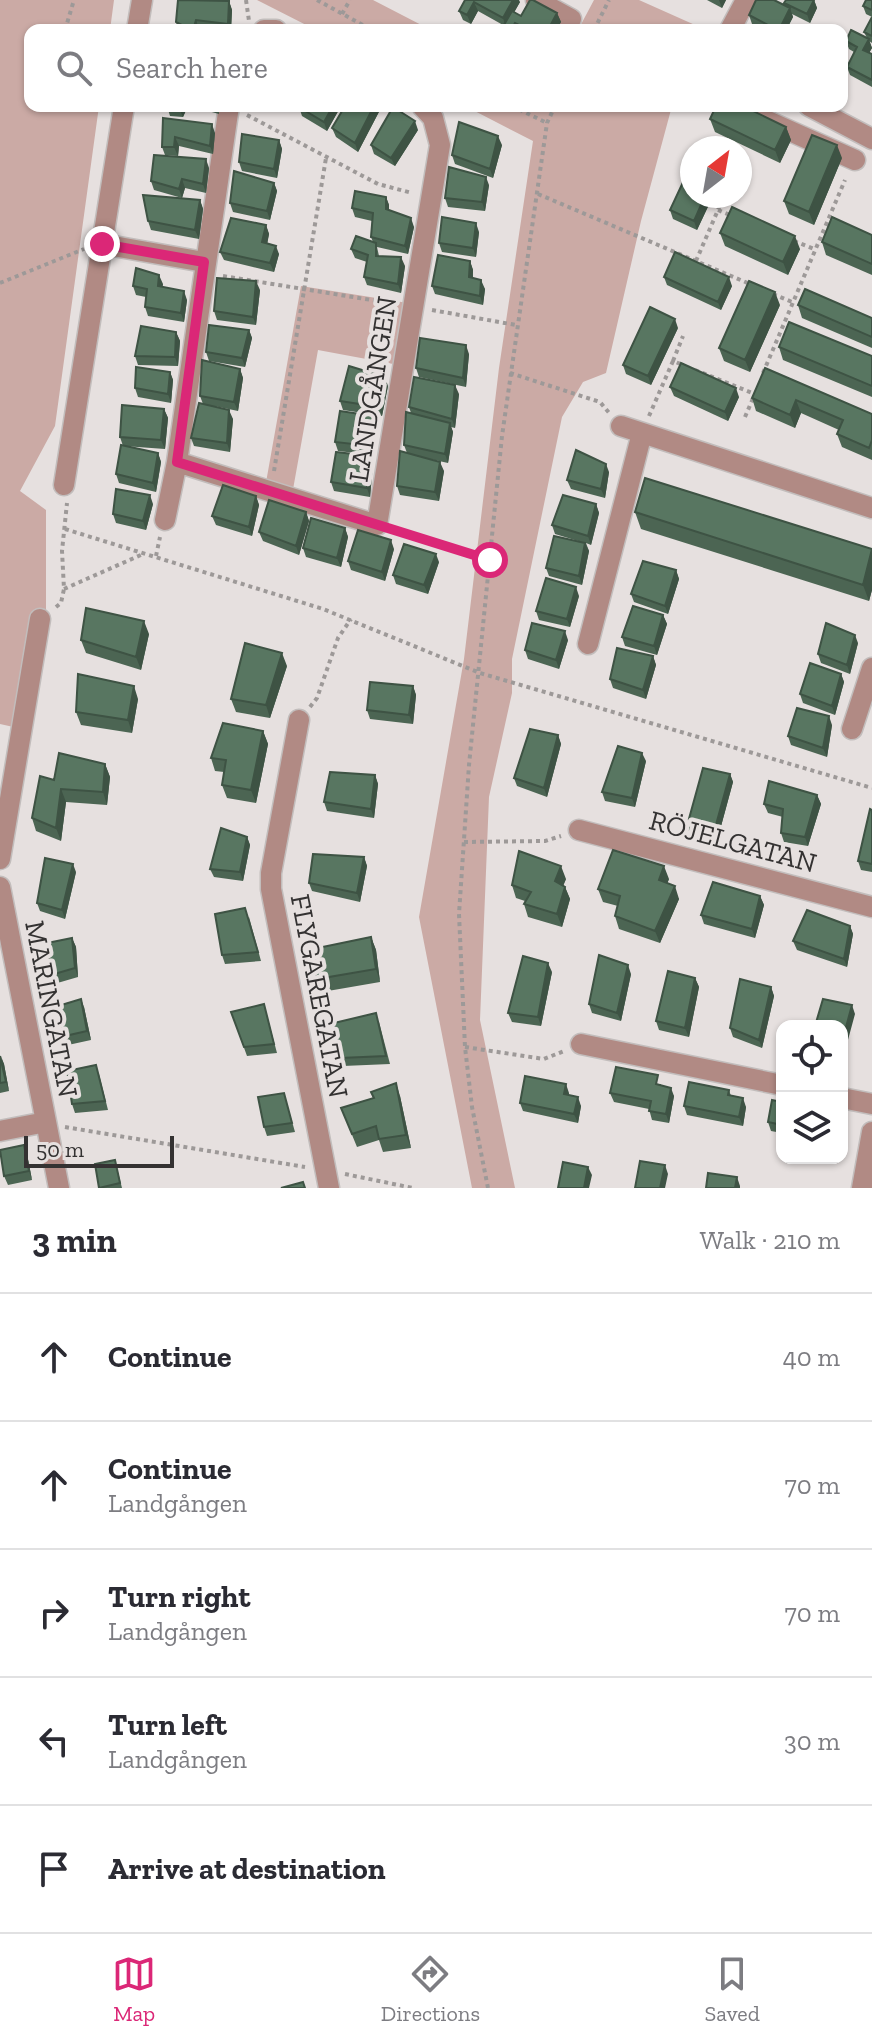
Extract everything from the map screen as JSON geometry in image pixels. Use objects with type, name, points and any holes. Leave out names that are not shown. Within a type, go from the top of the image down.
[{"type":"street","points":[[138,24],[142,0]]},
{"type":"street","points":[[536,0],[571,19]]},
{"type":"street","points":[[733,24],[746,0]]},
{"type":"street","points":[[64,485],[123,112]]},
{"type":"street","points":[[165,520],[177,462],[204,267],[237,112]]},
{"type":"street","name":"LANDGÅNGEN","points":[[177,462],[377,525],[440,145],[436,126],[426,112]]},
{"type":"street","points":[[747,112],[855,160]]},
{"type":"street","points":[[820,112],[872,139]]},
{"type":"street","points":[[102,244],[204,267]]},
{"type":"street","points":[[621,426],[872,508]]},
{"type":"street","points":[[588,644],[642,433]]},
{"type":"street","points":[[0,859],[40,619]]},
{"type":"street","points":[[852,729],[872,668]]},
{"type":"street","name":"FLYGAREGATAN","points":[[299,720],[271,873],[271,889],[327,1179]]},
{"type":"street","name":"RÖJELGATAN","points":[[579,830],[872,907]]},
{"type":"street","name":"MARINGATAN","points":[[0,887],[59,1188]]},
{"type":"street","points":[[581,1044],[776,1084]]},
{"type":"street","points":[[848,1099],[872,1104]]},
{"type":"street","points":[[0,1131],[46,1122]]},
{"type":"street","points":[[862,1188],[872,1132]]},
{"type":"path","points":[[67,24],[74,0]]},
{"type":"path","points":[[246,0],[250,24]]},
{"type":"path","points":[[317,0],[361,24]]},
{"type":"path","points":[[342,14],[350,0]]},
{"type":"path","points":[[597,24],[609,0]]},
{"type":"path","points":[[241,112],[378,184],[432,199]]},
{"type":"path","points":[[524,112],[547,123]]},
{"type":"path","points":[[488,1188],[472,1107],[465,1047],[459,914],[469,765],[510,373],[547,123],[552,112]]},
{"type":"path","points":[[271,492],[326,158]]},
{"type":"path","points":[[745,417],[845,180]]},
{"type":"path","points":[[538,194],[751,284]]},
{"type":"path","points":[[696,261],[718,210],[732,216]]},
{"type":"path","points":[[826,221],[838,226]]},
{"type":"path","points":[[787,238],[814,249]]},
{"type":"path","points":[[0,283],[68,253],[102,244]]},
{"type":"path","points":[[204,267],[305,290],[516,325]]},
{"type":"path","points":[[764,290],[792,302]]},
{"type":"path","points":[[642,433],[683,336]]},
{"type":"path","points":[[673,361],[755,394]]},
{"type":"path","points":[[510,373],[600,402],[621,426]]},
{"type":"path","points":[[40,619],[61,603],[64,589],[61,569],[67,501],[64,485]]},
{"type":"path","points":[[377,525],[490,560]]},
{"type":"path","points":[[65,529],[351,619],[480,673],[872,788]]},
{"type":"path","points":[[64,589],[145,553]]},
{"type":"path","points":[[299,720],[317,698],[328,660],[351,619]]},
{"type":"path","points":[[464,842],[545,841],[579,830]]},
{"type":"path","points":[[465,1047],[544,1059],[581,1044]]},
{"type":"path","points":[[46,1122],[76,1131],[327,1179],[413,1188]]},
{"type":"shaded area","points":[[0,0],[114,0],[111,24],[24,24],[24,112],[98,112],[55,426],[20,491],[46,510],[46,633],[27,730],[0,724]]},
{"type":"shaded area","points":[[257,0],[373,0],[419,24],[304,24]]},
{"type":"shaded area","points":[[594,0],[639,0],[693,24],[581,24]]},
{"type":"shaded area","points":[[477,112],[670,112],[641,221],[606,373],[583,382],[562,417],[512,659],[512,693],[489,797],[480,1020],[515,1188],[472,1188],[419,917],[464,659],[499,368],[533,141]]},
{"type":"shaded area","points":[[301,286],[414,304],[404,366],[318,350],[292,495],[265,488]]},
{"type":"building","points":[[178,0],[229,1],[228,24],[196,20],[195,24],[176,22]]},
{"type":"building","points":[[465,0],[513,0],[503,18],[474,2],[467,15],[459,11]]},
{"type":"building","points":[[530,0],[557,13],[551,24],[504,24],[512,11],[521,16]]},
{"type":"building","points":[[756,0],[774,0],[790,8],[782,24],[766,24],[749,15]]},
{"type":"building","points":[[786,0],[814,0],[807,14],[784,3]]},
{"type":"building","points":[[866,0],[872,0],[872,10],[863,6]]},
{"type":"building","points":[[872,17],[872,36],[864,32]]},
{"type":"building","points":[[851,30],[869,39],[863,50],[872,54],[872,80],[848,68],[857,47],[848,42]]},
{"type":"building","points":[[307,112],[330,112],[324,122]]},
{"type":"building","points":[[341,112],[371,112],[355,143],[332,128]]},
{"type":"building","points":[[390,112],[401,112],[415,121],[391,158],[371,145]]},
{"type":"building","points":[[713,112],[755,112],[786,127],[775,150],[752,139],[752,136],[710,119]]},
{"type":"building","points":[[163,118],[212,124],[210,146],[175,137],[174,147],[162,147]]},
{"type":"building","points":[[459,122],[498,136],[490,169],[452,155]]},
{"type":"building","points":[[242,134],[279,140],[274,169],[239,162]]},
{"type":"building","points":[[812,135],[837,145],[809,212],[784,201]]},
{"type":"building","points":[[154,155],[206,159],[203,184],[182,179],[179,189],[151,181]]},
{"type":"building","points":[[449,167],[486,177],[482,202],[445,198]]},
{"type":"building","points":[[234,171],[274,183],[267,211],[230,203]]},
{"type":"building","points":[[680,189],[680,208],[700,208],[694,221],[670,210]]},
{"type":"building","points":[[355,191],[386,197],[386,209],[411,218],[405,246],[371,237],[373,213],[352,208]]},
{"type":"building","points":[[143,195],[200,200],[195,230],[148,221]]},
{"type":"building","points":[[734,208],[795,236],[783,262],[720,233]]},
{"type":"building","points":[[442,217],[476,223],[473,248],[439,243]]},
{"type":"building","points":[[832,217],[872,235],[872,264],[822,242]]},
{"type":"building","points":[[231,218],[266,225],[262,242],[276,246],[270,263],[220,252]]},
{"type":"building","points":[[356,236],[376,243],[376,256],[401,257],[398,284],[364,277],[368,255],[351,249]]},
{"type":"building","points":[[675,252],[729,277],[718,302],[664,277]]},
{"type":"building","points":[[438,255],[470,261],[469,277],[481,280],[480,296],[432,286]]},
{"type":"building","points":[[136,268],[159,275],[158,286],[184,291],[181,313],[145,307],[147,289],[133,286]]},
{"type":"building","points":[[217,278],[256,281],[253,317],[214,311]]},
{"type":"building","points":[[749,281],[775,292],[745,360],[719,348]]},
{"type":"building","points":[[805,289],[872,318],[872,337],[798,305]]},
{"type":"building","points":[[650,307],[675,319],[648,376],[623,365]]},
{"type":"building","points":[[789,322],[872,356],[872,386],[779,347]]},
{"type":"building","points":[[209,325],[249,330],[242,358],[206,352]]},
{"type":"building","points":[[141,326],[176,332],[175,357],[135,356]]},
{"type":"building","points":[[420,338],[466,345],[463,378],[416,368]]},
{"type":"building","points":[[202,360],[240,369],[234,402],[200,396]]},
{"type":"building","points":[[681,363],[736,388],[725,412],[670,387]]},
{"type":"building","points":[[349,366],[385,377],[379,407],[340,401]]},
{"type":"building","points":[[136,367],[170,372],[168,394],[135,388]]},
{"type":"building","points":[[765,368],[872,414],[869,448],[837,434],[843,420],[796,400],[790,415],[752,398]]},
{"type":"building","points":[[414,377],[455,385],[452,419],[409,407]]},
{"type":"building","points":[[199,403],[229,410],[227,443],[191,438]]},
{"type":"building","points":[[122,405],[164,409],[161,440],[120,437]]},
{"type":"building","points":[[340,411],[374,416],[370,446],[335,442]]},
{"type":"building","points":[[406,412],[450,423],[445,454],[404,445]]},
{"type":"building","points":[[121,445],[158,453],[153,483],[116,474]]},
{"type":"building","points":[[576,450],[606,464],[601,489],[567,480]]},
{"type":"building","points":[[400,451],[440,462],[435,492],[397,486]]},
{"type":"building","points":[[336,452],[370,456],[367,488],[331,482]]},
{"type":"building","points":[[645,478],[872,549],[863,585],[635,512]]},
{"type":"building","points":[[223,485],[256,496],[249,527],[212,516]]},
{"type":"building","points":[[116,489],[150,495],[143,521],[113,514]]},
{"type":"building","points":[[563,495],[596,504],[588,536],[552,525]]},
{"type":"building","points":[[269,500],[306,512],[296,546],[259,532]]},
{"type":"building","points":[[311,518],[345,528],[337,558],[303,548]]},
{"type":"building","points":[[358,530],[391,540],[382,572],[348,561]]},
{"type":"building","points":[[554,536],[585,543],[579,576],[546,568]]},
{"type":"building","points":[[404,544],[436,554],[424,585],[393,575]]},
{"type":"building","points":[[643,561],[676,570],[665,606],[631,594]]},
{"type":"building","points":[[546,578],[576,587],[567,619],[536,611]]},
{"type":"building","points":[[633,606],[663,615],[654,646],[622,637]]},
{"type":"building","points":[[86,608],[144,621],[136,657],[81,640]]},
{"type":"building","points":[[532,623],[565,631],[556,660],[525,650]]},
{"type":"building","points":[[826,623],[855,635],[847,665],[818,654]]},
{"type":"building","points":[[245,643],[282,653],[266,705],[231,699]]},
{"type":"building","points":[[617,648],[653,656],[643,690],[610,679]]},
{"type":"building","points":[[810,663],[841,674],[832,706],[800,694]]},
{"type":"building","points":[[78,674],[134,686],[128,720],[76,712]]},
{"type":"building","points":[[370,682],[413,686],[409,715],[367,710]]},
{"type":"building","points":[[797,708],[829,716],[823,748],[788,736]]},
{"type":"building","points":[[223,723],[263,731],[251,790],[222,785],[226,760],[211,758]]},
{"type":"building","points":[[530,729],[558,735],[544,788],[514,778]]},
{"type":"building","points":[[618,746],[642,753],[632,798],[602,792]]},
{"type":"building","points":[[59,753],[105,764],[103,792],[61,789],[56,828],[32,818],[40,776],[54,780]]},
{"type":"building","points":[[703,768],[730,774],[714,832],[687,826]]},
{"type":"building","points":[[330,772],[375,775],[371,809],[324,802]]},
{"type":"building","points":[[769,781],[817,795],[805,837],[781,833],[783,809],[764,804]]},
{"type":"building","points":[[872,810],[872,864],[858,861]]},
{"type":"building","points":[[221,828],[247,837],[240,872],[210,869]]},
{"type":"building","points":[[613,850],[664,866],[659,880],[675,886],[655,931],[615,916],[620,896],[598,889]]},
{"type":"building","points":[[519,851],[561,866],[555,881],[565,887],[557,914],[524,904],[531,892],[512,885]]},
{"type":"building","points":[[313,854],[364,857],[357,893],[309,883]]},
{"type":"building","points":[[45,858],[73,864],[62,910],[37,903]]},
{"type":"building","points":[[713,882],[760,896],[752,929],[701,915]]},
{"type":"building","points":[[245,908],[258,952],[222,955],[215,914]]},
{"type":"building","points":[[807,910],[850,926],[844,959],[793,941]]},
{"type":"building","points":[[371,937],[376,969],[317,979],[308,950]]},
{"type":"building","points":[[72,938],[75,968],[51,975],[47,943]]},
{"type":"building","points":[[599,955],[628,965],[617,1013],[589,1004]]},
{"type":"building","points":[[523,956],[548,963],[538,1017],[508,1013]]},
{"type":"building","points":[[668,971],[695,978],[685,1028],[656,1021]]},
{"type":"building","points":[[740,979],[771,987],[759,1040],[730,1028]]},
{"type":"building","points":[[81,999],[87,1031],[65,1036],[55,1007]]},
{"type":"building","points":[[823,999],[852,1005],[848,1020],[817,1020]]},
{"type":"building","points":[[264,1004],[274,1044],[244,1047],[231,1012]]},
{"type":"building","points":[[376,1013],[386,1056],[340,1058],[334,1023]]},
{"type":"building","points":[[0,1056],[6,1082],[0,1083]]},
{"type":"building","points":[[96,1065],[105,1101],[72,1104],[67,1071]]},
{"type":"building","points":[[616,1067],[658,1075],[656,1084],[671,1088],[666,1114],[649,1111],[651,1101],[610,1093]]},
{"type":"building","points":[[525,1076],[566,1084],[564,1094],[578,1097],[574,1114],[520,1103]]},
{"type":"building","points":[[689,1082],[729,1090],[728,1095],[743,1098],[739,1117],[684,1106]]},
{"type":"building","points":[[396,1083],[406,1135],[379,1139],[376,1126],[352,1134],[341,1108],[374,1098],[371,1092]]},
{"type":"building","points":[[284,1093],[292,1123],[264,1127],[258,1097]]},
{"type":"building","points":[[772,1100],[776,1101],[776,1124],[768,1122]]},
{"type":"building","points":[[24,1145],[29,1171],[4,1176],[0,1150]]},
{"type":"building","points":[[115,1160],[120,1183],[99,1188],[95,1164]]},
{"type":"building","points":[[640,1161],[665,1165],[660,1188],[635,1188]]},
{"type":"building","points":[[563,1162],[588,1167],[584,1188],[558,1188]]},
{"type":"building","points":[[708,1173],[737,1177],[735,1188],[706,1188]]},
{"type":"building","points":[[303,1182],[305,1188],[281,1188]]},
{"type":"route","points":[[102,244],[204,262],[177,462],[490,560]]}]
